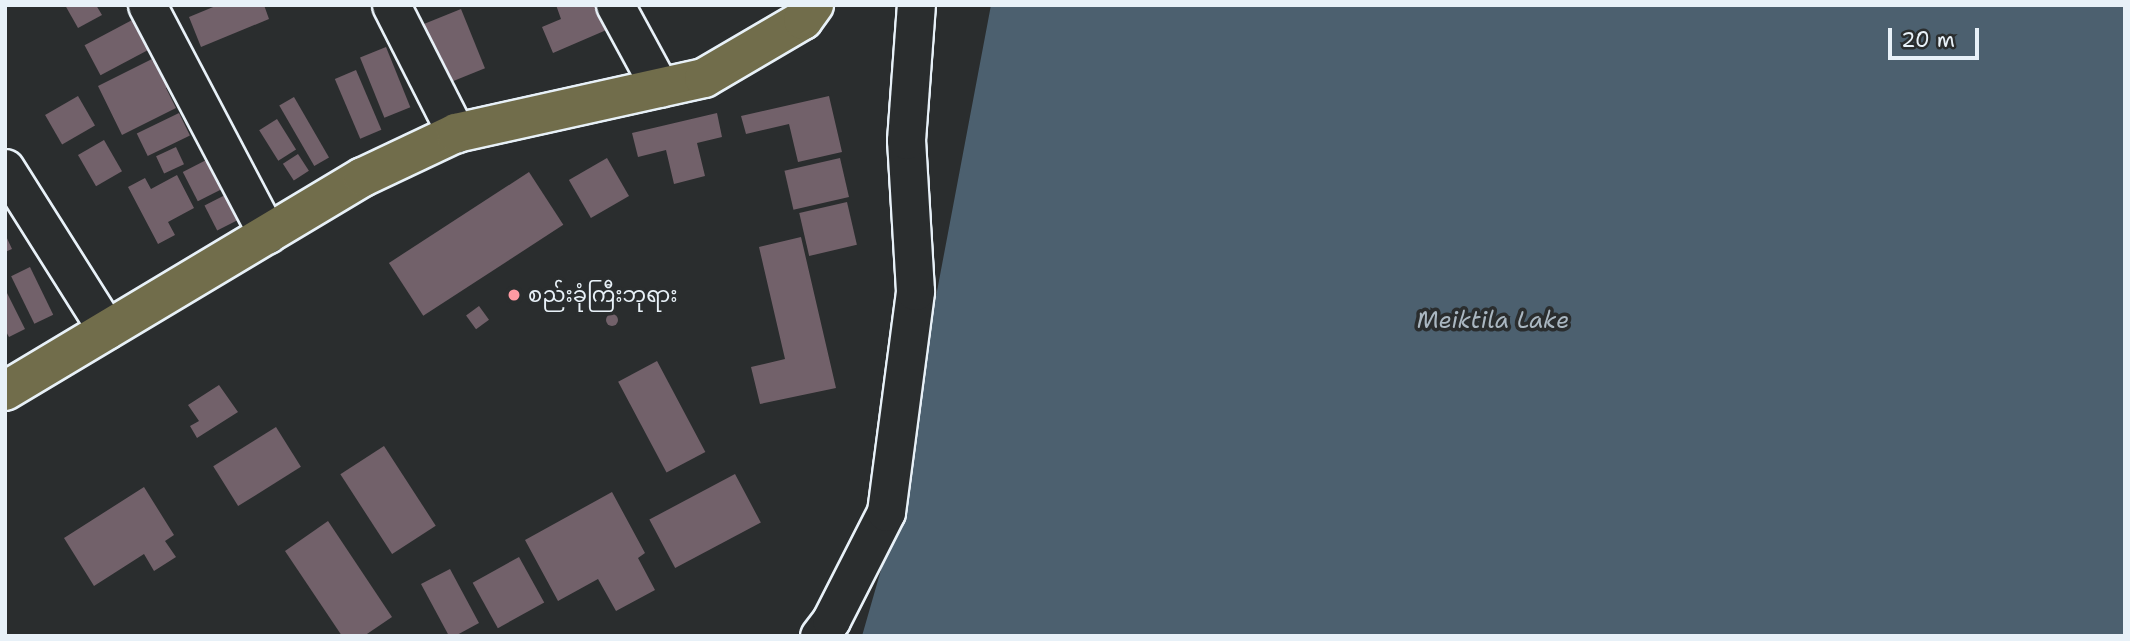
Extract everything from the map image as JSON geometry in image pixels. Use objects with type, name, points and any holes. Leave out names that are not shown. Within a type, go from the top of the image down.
[{"type":"main road","points":[[5,391],[363,177],[456,133],[704,78],[803,20],[814,5]]},
{"type":"street","points":[[147,5],[267,234]]},
{"type":"street","points":[[391,5],[456,133]]},
{"type":"street","points":[[615,5],[660,88]]},
{"type":"street","points":[[819,636],[831,620],[886,512],[915,291],[906,140],[916,5]]},
{"type":"street","points":[[5,168],[107,330]]},
{"type":"water","name":"Meiktila Lake","points":[[991,5],[2125,5],[2125,636],[862,636],[891,535]]},
{"type":"building","points":[[65,5],[96,5],[102,15],[78,28]]},
{"type":"building","points":[[218,5],[264,5],[269,19],[201,47],[189,17]]},
{"type":"building","points":[[556,5],[602,5],[611,28],[553,53],[542,27],[561,19]]},
{"type":"building","points":[[461,9],[485,68],[448,83],[424,24]]},
{"type":"building","points":[[134,19],[150,49],[101,75],[85,45]]},
{"type":"building","points":[[386,47],[410,107],[384,118],[360,57]]},
{"type":"building","points":[[167,56],[179,82],[166,88],[176,108],[122,135],[98,86],[152,59],[153,62]]},
{"type":"building","points":[[356,70],[381,130],[360,139],[335,79]]},
{"type":"building","points":[[78,96],[95,125],[62,144],[45,115]]},
{"type":"building","points":[[829,96],[842,152],[798,162],[789,124],[746,134],[741,116]]},
{"type":"building","points":[[294,97],[329,158],[314,166],[279,106]]},
{"type":"building","points":[[179,113],[190,135],[148,156],[137,134]]},
{"type":"building","points":[[717,113],[722,137],[697,143],[705,176],[674,184],[666,150],[638,157],[632,133]]},
{"type":"building","points":[[277,119],[296,150],[278,161],[259,130]]},
{"type":"building","points":[[104,140],[122,171],[96,186],[78,155]]},
{"type":"building","points":[[176,147],[184,164],[164,174],[156,156]]},
{"type":"building","points":[[298,154],[309,171],[294,181],[283,164]]},
{"type":"building","points":[[214,156],[229,185],[198,201],[183,172]]},
{"type":"building","points":[[607,158],[629,196],[591,218],[569,180]]},
{"type":"building","points":[[840,158],[849,197],[793,210],[784,171]]},
{"type":"building","points":[[529,172],[563,225],[423,316],[389,263]]},
{"type":"building","points":[[177,175],[194,208],[168,222],[175,235],[158,244],[128,187],[145,178],[151,189]]},
{"type":"building","points":[[233,191],[246,216],[217,230],[204,206]]},
{"type":"building","points":[[847,202],[857,245],[809,256],[799,213]]},
{"type":"building","points":[[5,234],[12,249],[5,252]]},
{"type":"building","points":[[801,237],[836,388],[760,404],[751,367],[785,359],[759,247]]},
{"type":"building","points":[[30,267],[53,315],[34,324],[11,276]]},
{"type":"building","points":[[5,289],[25,329],[9,337],[5,330]]},
{"type":"building","points":[[479,306],[489,320],[476,329],[466,315]]},
{"type":"building","points":[[607,315],[617,315],[617,325],[607,325]]},
{"type":"building","points":[[657,361],[705,452],[667,473],[618,382]]},
{"type":"building","points":[[219,385],[238,412],[197,438],[190,426],[199,421],[188,405]]},
{"type":"building","points":[[276,427],[301,467],[238,506],[213,466]]},
{"type":"building","points":[[384,446],[436,526],[392,554],[340,474]]},
{"type":"building","points":[[735,474],[761,523],[675,568],[649,520]]},
{"type":"building","points":[[144,487],[174,535],[165,541],[176,557],[154,571],[144,554],[94,586],[64,538]]},
{"type":"building","points":[[612,492],[645,553],[638,558],[655,590],[616,611],[598,579],[558,601],[525,540]]},
{"type":"building","points":[[328,521],[392,617],[364,636],[342,636],[285,551]]},
{"type":"building","points":[[519,557],[544,602],[498,628],[473,583]]},
{"type":"building","points":[[450,569],[479,623],[455,636],[449,636],[421,584]]},
{"type":"place","name":"စည်းခုံကြီးဘုရား","points":[[514,295]]}]
